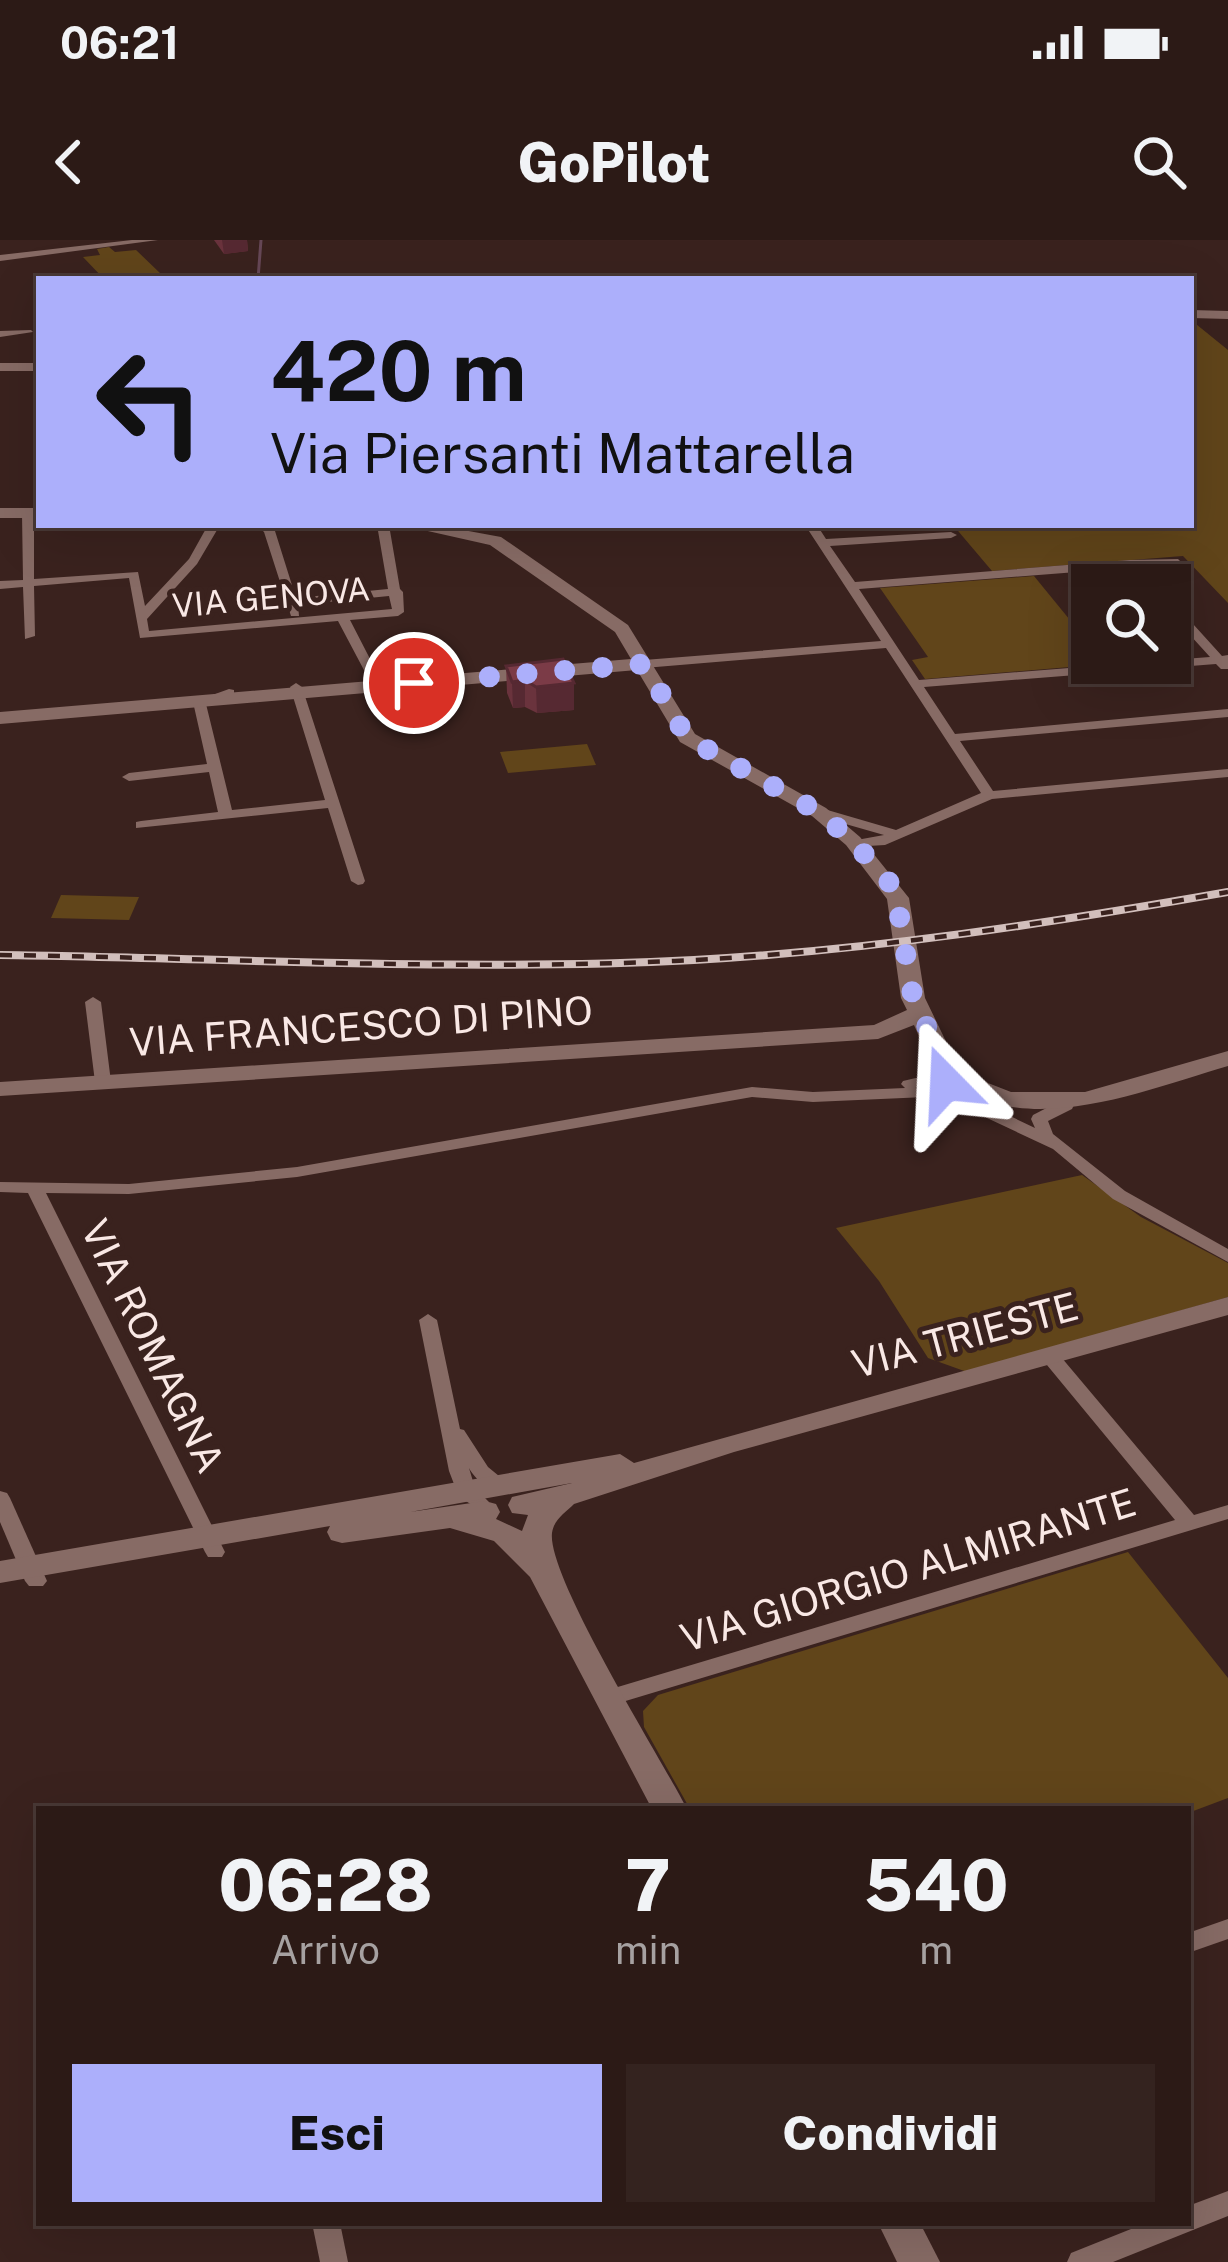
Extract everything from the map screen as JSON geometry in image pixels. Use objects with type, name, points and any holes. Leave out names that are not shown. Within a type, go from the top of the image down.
[{"type":"street","points":[[0,259],[154,240]]},
{"type":"street","points":[[1194,314],[1228,315]]},
{"type":"street","points":[[0,334],[28,332]]},
{"type":"street","points":[[0,368],[36,367]]},
{"type":"street","points":[[0,512],[33,513],[26,583],[29,636]]},
{"type":"street","name":"VIA GENOVA","points":[[213,528],[207,550],[181,569],[141,618],[143,635],[398,613],[397,592]]},
{"type":"street","points":[[266,528],[298,623]]},
{"type":"street","points":[[291,602],[397,592],[384,528]]},
{"type":"street","points":[[448,528],[503,546],[622,629],[687,738],[819,812],[889,835]]},
{"type":"street","points":[[813,528],[989,795]]},
{"type":"street","points":[[823,543],[951,535]]},
{"type":"street","points":[[851,586],[1174,560]]},
{"type":"street","points":[[0,585],[134,574],[141,618]]},
{"type":"street","points":[[343,620],[376,684]]},
{"type":"street","points":[[1191,628],[1225,662]]},
{"type":"street","points":[[0,715],[887,640]]},
{"type":"street","points":[[916,684],[1225,662]]},
{"type":"street","points":[[0,715],[200,702],[297,690]]},
{"type":"street","points":[[297,690],[358,881]]},
{"type":"street","points":[[200,702],[229,693]]},
{"type":"street","points":[[200,702],[226,815]]},
{"type":"street","points":[[951,738],[1228,713]]},
{"type":"street","points":[[128,777],[214,767]]},
{"type":"street","points":[[854,843],[889,835],[989,795],[1228,773]]},
{"type":"street","points":[[141,825],[333,803]]},
{"type":"street","points":[[819,812],[880,870],[901,905],[913,998],[951,1075]]},
{"type":"street","points":[[880,870],[880,850],[889,835]]},
{"type":"street","points":[[92,1002],[103,1082]]},
{"type":"street","points":[[891,1035],[924,1024]]},
{"type":"street","points":[[891,1035],[1052,1139]]},
{"type":"street","name":"VIA FRANCESCO DI PINO","points":[[0,1089],[891,1035]]},
{"type":"street","points":[[1052,1139],[1039,1119],[1077,1102],[1228,1058]]},
{"type":"street","points":[[0,1187],[129,1189],[297,1172],[752,1092],[813,1096],[926,1092],[951,1075]]},
{"type":"street","points":[[850,1093],[951,1075],[1011,1104],[1119,1195],[1228,1256]]},
{"type":"street","points":[[1011,1104],[1077,1102]]},
{"type":"street","name":"VIA ROMAGNA","points":[[34,1187],[212,1545]]},
{"type":"street","name":"VIA TRIESTE","points":[[724,1445],[1228,1306]]},
{"type":"street","points":[[428,1320],[452,1427],[547,1581],[668,1806]]},
{"type":"street","points":[[1049,1354],[1189,1523]]},
{"type":"street","points":[[452,1427],[500,1506]]},
{"type":"street","points":[[212,1545],[444,1518],[724,1445]]},
{"type":"street","points":[[0,1587],[22,1573],[500,1506],[543,1514],[566,1496],[724,1445]]},
{"type":"street","points":[[0,1498],[22,1573]]},
{"type":"street","name":"VIA GIORGIO ALMIRANTE","points":[[609,1698],[1228,1512]]},
{"type":"street","points":[[1191,1942],[1228,1929]]},
{"type":"street","points":[[1191,2216],[1228,2203]]},
{"type":"street","points":[[327,2226],[334,2262]]},
{"type":"street","points":[[900,2226],[920,2262]]},
{"type":"street","points":[[1082,2262],[1166,2226]]},
{"type":"shaded area","points":[[97,249],[136,250],[161,274],[101,276],[83,257],[100,255]]},
{"type":"shaded area","points":[[1194,322],[1228,350],[1228,603],[1183,556],[992,571],[956,528],[1194,528]]},
{"type":"shaded area","points":[[1034,576],[1071,621],[1071,667],[925,679],[912,660],[928,657],[880,588]]},
{"type":"shaded area","points":[[587,744],[596,765],[508,773],[500,752]]},
{"type":"shaded area","points":[[61,895],[139,897],[129,920],[51,918]]},
{"type":"shaded area","points":[[1082,1175],[1141,1217],[1228,1263],[1228,1297],[967,1372],[928,1358],[879,1281],[836,1228]]},
{"type":"shaded area","points":[[1128,1552],[1228,1678],[1228,1798],[1191,1812],[1191,1806],[688,1806],[644,1727],[643,1711],[658,1695]]},
{"type":"building","points":[[563,659],[574,683],[536,687],[525,680],[512,682],[506,666]]},
{"type":"waterway","points":[[258,276],[261,240]]},
{"type":"railway","points":[[0,955],[434,964],[694,960],[962,934],[1228,892]]},
{"type":"route","points":[[414,683],[644,664],[687,738],[819,812],[853,841],[895,889],[913,998],[944,1062],[946,1083]]}]
